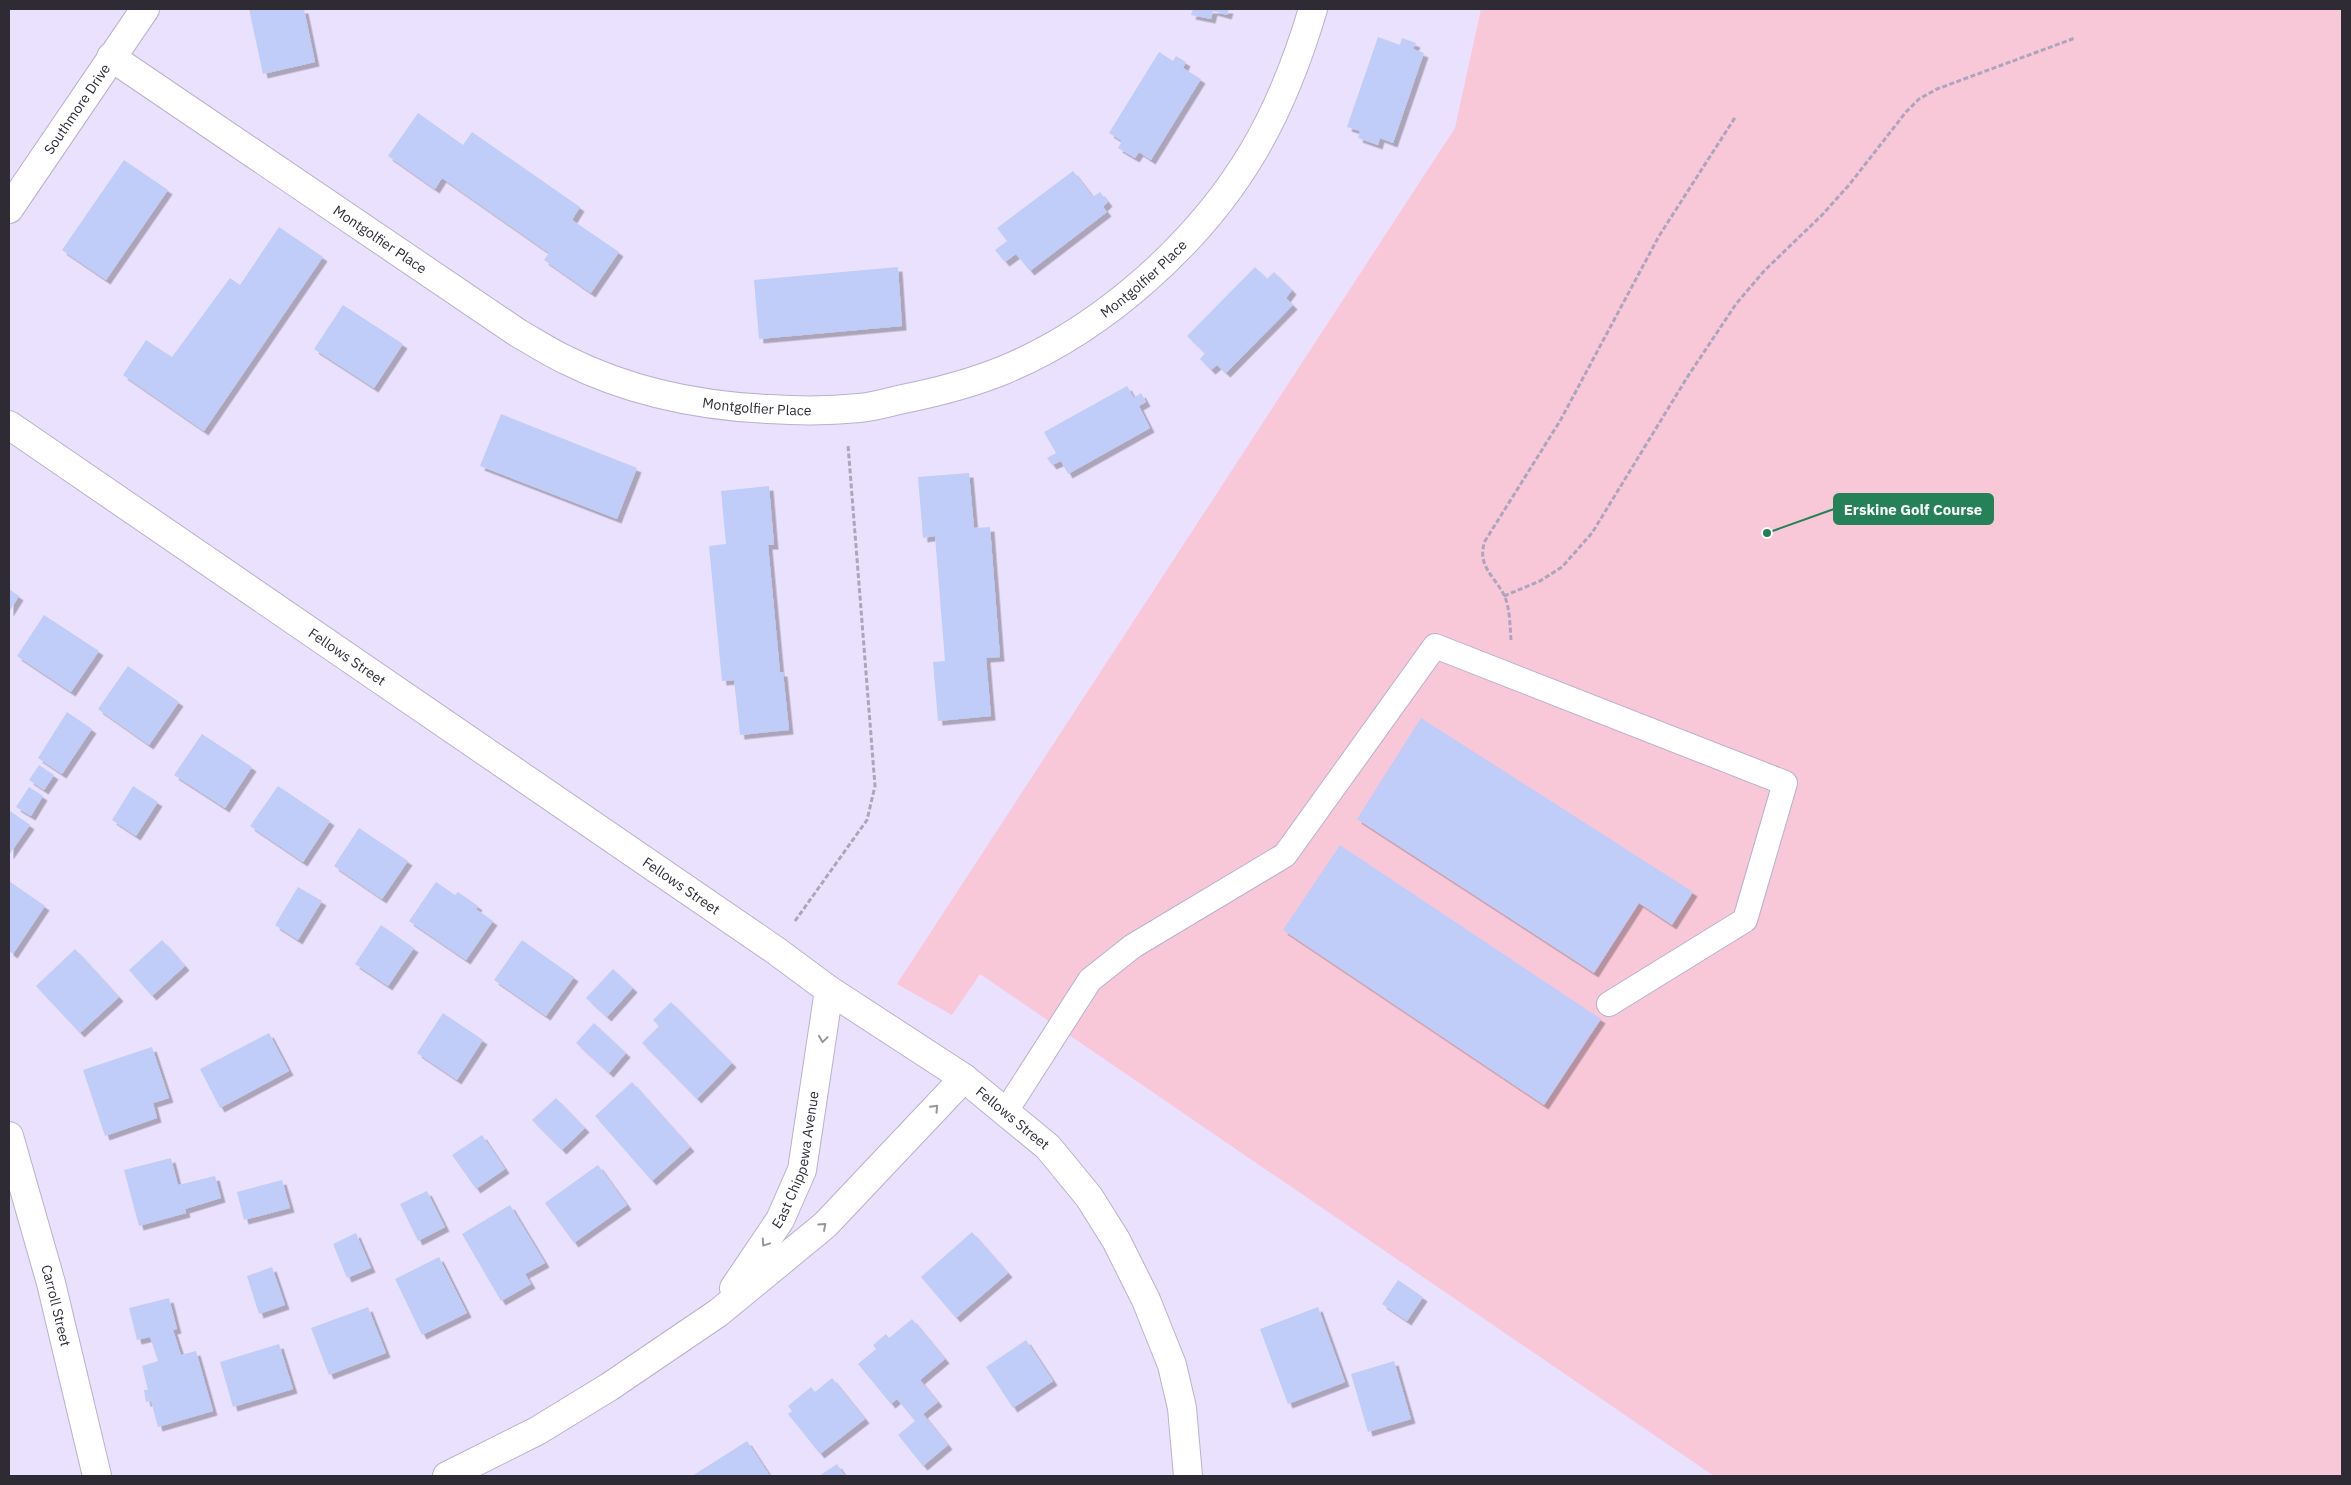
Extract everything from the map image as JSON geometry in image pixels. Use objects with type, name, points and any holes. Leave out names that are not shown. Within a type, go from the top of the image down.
[{"type":"street","name":"Southmore Drive","points":[[9,209],[145,9]]},
{"type":"street","name":"Montgolfier Place","points":[[111,57],[509,328],[567,361],[630,385],[683,399],[738,408],[793,410],[860,408],[944,390],[1005,369],[1071,335],[1126,295],[1182,244],[1228,190],[1240,172],[1254,150],[1280,98],[1313,9]]},
{"type":"street","name":"Fellows Street","points":[[9,425],[774,950],[829,990],[964,1078],[1048,1147],[1089,1197],[1116,1240],[1146,1300],[1172,1366],[1182,1408],[1188,1476]]},
{"type":"street","name":"East Chippewa Avenue","points":[[718,1313],[780,1220],[802,1170],[829,990]]},
{"type":"street","name":"East Chippewa Avenue","points":[[447,1476],[537,1431],[609,1387],[718,1313],[825,1225],[964,1078]]},
{"type":"street","name":"Carroll Street","points":[[9,1136],[51,1284],[97,1476]]},
{"type":"lane","points":[[1006,1111],[1090,980],[1132,946],[1285,855],[1435,646],[1785,783],[1745,920],[1609,1004]]},
{"type":"path","points":[[1504,596],[1555,573],[1592,532],[1688,376],[1736,304],[1764,271],[1822,215],[1849,185],[1906,112],[1919,99],[1938,89],[2075,38]]},
{"type":"path","points":[[1510,675],[1509,617],[1504,596],[1483,563],[1482,548],[1489,532],[1560,421],[1659,236],[1736,116]]},
{"type":"path","points":[[774,950],[867,820],[875,786],[845,408]]},
{"type":"shaded area","points":[[1481,9],[2342,9],[2342,1476],[1714,1476],[980,974],[952,1015],[897,984],[1455,128]]},
{"type":"building","points":[[249,9],[304,9],[315,62],[263,74]]},
{"type":"building","points":[[1193,9],[1229,9],[1227,15],[1213,11],[1211,19],[1191,15]]},
{"type":"building","points":[[1378,37],[1400,45],[1402,38],[1416,43],[1413,49],[1424,53],[1393,143],[1380,138],[1378,145],[1358,138],[1360,131],[1347,127]]},
{"type":"building","points":[[1159,52],[1173,61],[1176,56],[1186,62],[1183,68],[1201,79],[1151,160],[1139,152],[1135,158],[1118,148],[1122,141],[1109,133]]},
{"type":"building","points":[[418,113],[463,145],[472,132],[580,207],[572,220],[619,252],[591,293],[544,260],[549,253],[442,178],[435,189],[388,156]]},
{"type":"building","points":[[124,160],[168,190],[106,280],[62,250]]},
{"type":"building","points":[[1073,171],[1093,197],[1100,192],[1108,202],[1103,207],[1107,212],[1030,271],[1016,254],[1005,262],[995,250],[1007,241],[997,228]]},
{"type":"building","points":[[279,227],[323,257],[204,431],[123,375],[146,340],[172,357],[230,278],[240,285]]},
{"type":"building","points":[[898,267],[902,326],[759,339],[754,280]]},
{"type":"building","points":[[1255,267],[1267,279],[1274,272],[1292,290],[1286,298],[1293,305],[1226,373],[1217,365],[1211,370],[1200,359],[1205,353],[1187,336]]},
{"type":"building","points":[[343,305],[403,344],[374,388],[314,349]]},
{"type":"building","points":[[1127,386],[1134,398],[1141,393],[1146,402],[1139,406],[1150,428],[1068,474],[1061,461],[1052,465],[1047,458],[1056,453],[1044,432]]},
{"type":"building","points":[[501,414],[637,468],[617,519],[480,466]]},
{"type":"building","points":[[969,473],[974,528],[990,527],[1000,657],[986,658],[991,716],[938,721],[933,662],[945,661],[935,536],[923,538],[918,477]]},
{"type":"building","points":[[769,486],[774,545],[768,545],[780,672],[783,672],[789,730],[740,735],[734,680],[722,681],[709,546],[726,544],[721,491]]},
{"type":"building","points":[[9,589],[19,596],[9,612]]},
{"type":"building","points":[[44,615],[99,651],[71,692],[17,656]]},
{"type":"building","points":[[128,666],[179,702],[149,745],[98,709]]},
{"type":"building","points":[[67,712],[92,729],[62,774],[38,758]]},
{"type":"building","points":[[1421,718],[1693,892],[1672,925],[1639,903],[1594,973],[1357,819]]},
{"type":"building","points":[[202,734],[252,767],[225,808],[174,775]]},
{"type":"building","points":[[39,765],[54,775],[44,790],[29,780]]},
{"type":"building","points":[[133,786],[158,802],[136,836],[112,820]]},
{"type":"building","points":[[278,786],[330,821],[303,862],[250,826]]},
{"type":"building","points":[[29,787],[43,796],[31,816],[16,807]]},
{"type":"building","points":[[9,812],[30,825],[9,855]]},
{"type":"building","points":[[359,828],[408,861],[382,899],[334,866]]},
{"type":"building","points":[[1340,845],[1601,1019],[1544,1105],[1283,930]]},
{"type":"building","points":[[9,881],[45,906],[13,954],[9,951]]},
{"type":"building","points":[[436,882],[455,895],[458,892],[478,906],[476,909],[493,921],[466,960],[409,921]]},
{"type":"building","points":[[298,887],[322,901],[298,940],[275,925]]},
{"type":"building","points":[[381,925],[414,948],[388,986],[355,964]]},
{"type":"building","points":[[162,940],[185,966],[152,996],[129,970]]},
{"type":"building","points":[[522,940],[574,977],[546,1016],[494,980]]},
{"type":"building","points":[[75,949],[119,997],[80,1033],[36,986]]},
{"type":"building","points":[[613,969],[633,988],[607,1017],[586,998]]},
{"type":"building","points":[[671,1002],[732,1063],[697,1099],[642,1043],[659,1026],[653,1020]]},
{"type":"building","points":[[443,1013],[483,1040],[457,1080],[417,1053]]},
{"type":"building","points":[[594,1023],[626,1053],[609,1073],[576,1043]]},
{"type":"building","points":[[269,1033],[289,1071],[220,1108],[200,1069]]},
{"type":"building","points":[[152,1047],[169,1098],[153,1103],[157,1118],[105,1136],[83,1070]]},
{"type":"building","points":[[632,1082],[690,1147],[652,1181],[595,1116]]},
{"type":"building","points":[[556,1098],[585,1128],[562,1150],[532,1120]]},
{"type":"building","points":[[482,1135],[505,1169],[476,1189],[452,1155]]},
{"type":"building","points":[[171,1158],[178,1185],[215,1176],[221,1198],[185,1209],[186,1213],[139,1226],[124,1170]]},
{"type":"building","points":[[598,1165],[627,1205],[574,1243],[545,1203]]},
{"type":"building","points":[[282,1180],[290,1208],[244,1220],[237,1192]]},
{"type":"building","points":[[427,1191],[445,1227],[418,1241],[400,1204]]},
{"type":"building","points":[[510,1205],[545,1263],[525,1274],[531,1284],[501,1301],[462,1234]]},
{"type":"building","points":[[972,1232],[1008,1273],[956,1318],[921,1277]]},
{"type":"building","points":[[356,1233],[371,1268],[347,1278],[333,1244]]},
{"type":"building","points":[[439,1257],[467,1313],[422,1335],[395,1279]]},
{"type":"building","points":[[272,1267],[285,1305],[259,1314],[247,1276]]},
{"type":"building","points":[[1398,1280],[1423,1297],[1407,1321],[1382,1304]]},
{"type":"building","points":[[169,1298],[177,1329],[173,1330],[181,1355],[196,1351],[213,1411],[158,1427],[151,1401],[146,1402],[144,1390],[148,1390],[142,1366],[158,1361],[150,1337],[137,1340],[129,1308]]},
{"type":"building","points":[[368,1307],[386,1353],[329,1375],[311,1328]]},
{"type":"building","points":[[1318,1307],[1345,1382],[1288,1404],[1260,1329]]},
{"type":"building","points":[[912,1319],[945,1359],[920,1380],[938,1402],[923,1414],[948,1445],[923,1466],[898,1435],[915,1421],[897,1399],[891,1404],[858,1364],[876,1349],[873,1345],[886,1334],[889,1338]]},
{"type":"building","points":[[1026,1340],[1053,1381],[1013,1408],[986,1367]]},
{"type":"building","points":[[279,1344],[293,1389],[233,1407],[220,1362]]},
{"type":"building","points":[[1394,1361],[1411,1419],[1368,1432],[1351,1374]]},
{"type":"building","points":[[832,1378],[865,1419],[820,1454],[788,1414],[792,1411],[788,1406],[811,1387],[815,1392]]},
{"type":"building","points":[[747,1441],[770,1476],[692,1476]]},
{"type":"building","points":[[837,1464],[845,1476],[819,1476]]},
{"type":"place","name":"Erskine Golf Course","points":[[1767,533]]}]
